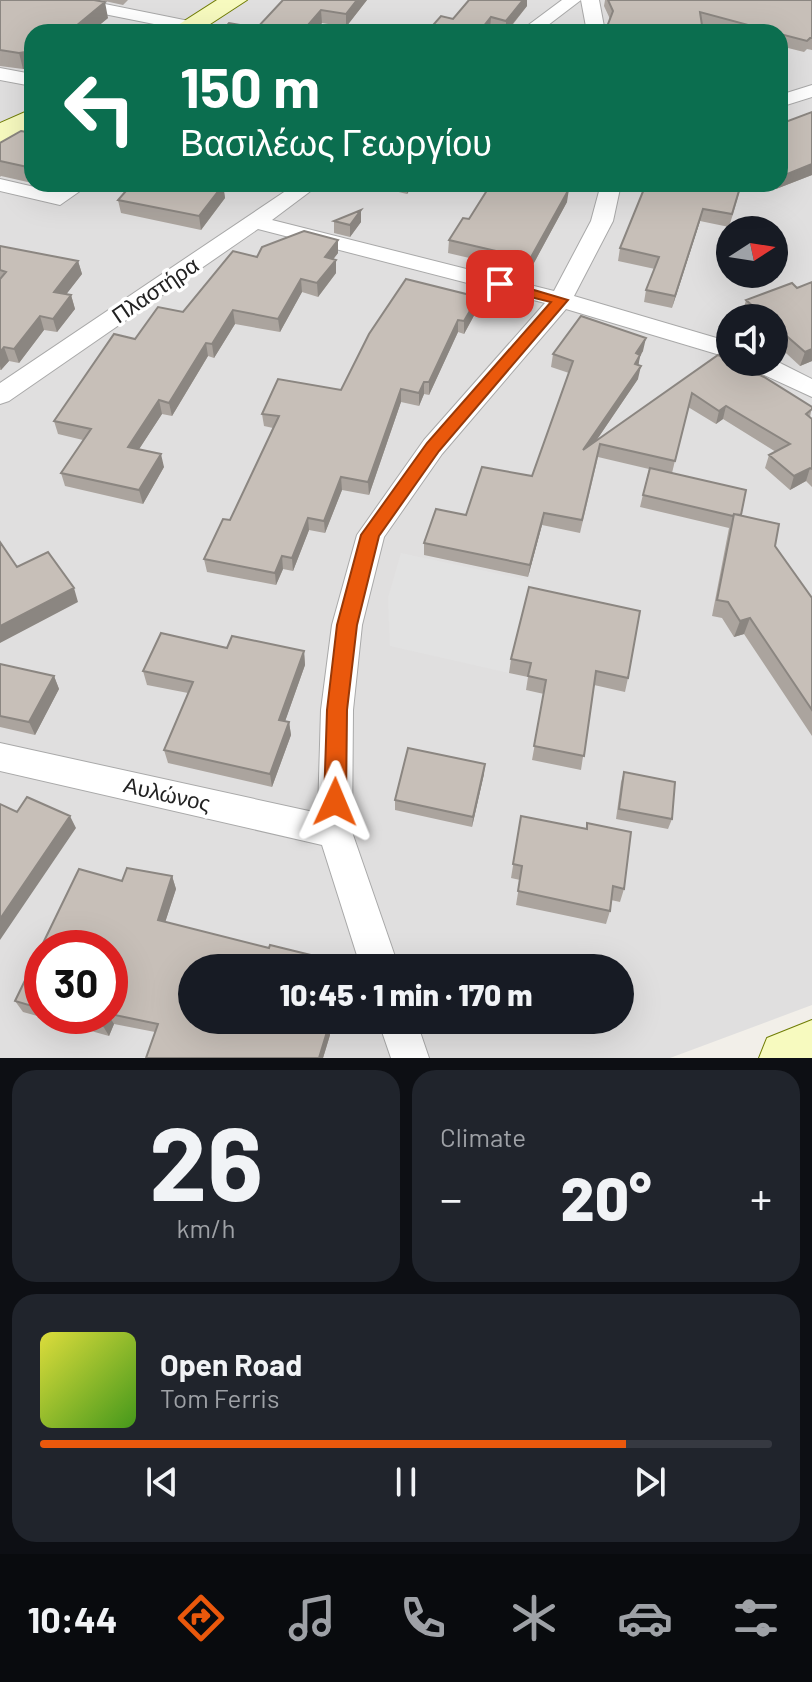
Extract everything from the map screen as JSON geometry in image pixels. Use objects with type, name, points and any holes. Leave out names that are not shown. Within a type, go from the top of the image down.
[{"type":"street","points":[[59,0],[158,24]]},
{"type":"street","points":[[184,24],[235,0]]},
{"type":"street","points":[[539,24],[573,0]]},
{"type":"street","points":[[590,0],[594,24]]},
{"type":"street","points":[[0,74],[24,78]]},
{"type":"street","points":[[788,98],[812,91]]},
{"type":"street","points":[[2,134],[24,122]]},
{"type":"street","points":[[2,134],[24,138]]},
{"type":"street","points":[[0,185],[24,191]]},
{"type":"street","points":[[30,192],[60,199],[69,192]]},
{"type":"street","name":"Πλαστήρα","points":[[0,395],[298,192]]},
{"type":"street","points":[[375,954],[335,832],[337,710],[343,654],[347,625],[371,535],[433,447],[561,300],[602,221],[609,192]]},
{"type":"street","points":[[255,222],[561,300],[716,346]]},
{"type":"street","points":[[786,376],[812,389]]},
{"type":"street","name":"Αυλώνος","points":[[0,757],[335,832]]},
{"type":"street","points":[[402,1034],[410,1058]]},
{"type":"street","points":[[787,1058],[812,1048]]},
{"type":"shaded area","points":[[0,0],[812,0],[812,1005],[670,1058],[0,1058]]},
{"type":"shaded area","points":[[401,553],[532,581],[509,673],[390,646],[388,598]]},
{"type":"building","points":[[0,0],[105,2],[78,24],[24,24],[24,52],[0,50]]},
{"type":"building","points":[[283,0],[357,0],[346,14],[321,10],[309,24],[261,24]]},
{"type":"building","points":[[469,0],[523,0],[506,21],[491,17],[485,24],[434,24],[441,16],[453,19]]},
{"type":"building","points":[[608,0],[812,0],[812,38],[807,41],[788,36],[788,24],[744,24],[700,12],[702,24],[608,24],[613,11]]},
{"type":"building","points":[[812,112],[812,164],[788,174],[788,121]]},
{"type":"building","points":[[24,132],[24,166],[0,161],[0,143]]},
{"type":"building","points":[[125,192],[218,192],[199,216],[118,200]]},
{"type":"building","points":[[486,192],[567,192],[530,259],[449,240],[463,218],[469,219]]},
{"type":"building","points":[[643,192],[739,192],[732,214],[703,209],[675,296],[646,290],[659,257],[620,248]]},
{"type":"building","points":[[361,210],[350,225],[334,221]]},
{"type":"building","points":[[304,231],[338,240],[325,257],[336,260],[317,283],[301,279],[278,319],[233,310],[212,344],[206,343],[169,403],[159,400],[128,447],[161,454],[139,490],[61,473],[91,429],[54,421],[114,334],[135,339],[158,307],[183,312],[233,251],[257,257],[262,247]]},
{"type":"building","points":[[0,246],[78,261],[54,292],[71,295],[53,319],[40,316],[14,349],[4,347],[0,352],[0,279],[6,272],[0,270]]},
{"type":"building","points":[[406,279],[478,297],[464,321],[458,320],[429,382],[424,382],[419,393],[401,389],[368,482],[341,477],[324,521],[308,518],[292,558],[282,556],[275,573],[204,559],[223,519],[230,520],[279,416],[262,414],[278,379],[341,390],[369,334]]},
{"type":"building","points":[[812,282],[812,349],[805,352],[788,337],[788,304],[750,304],[746,300],[778,288],[788,288],[792,283],[797,288]]},
{"type":"building","points":[[581,316],[646,338],[636,353],[640,355],[635,364],[641,366],[583,450],[716,356],[716,376],[762,376],[812,407],[806,414],[812,419],[812,469],[794,476],[769,455],[790,444],[726,406],[719,411],[692,393],[675,461],[600,444],[582,520],[544,513],[530,565],[424,543],[436,509],[466,515],[482,467],[532,476],[573,361],[553,354]]},
{"type":"building","points":[[650,468],[746,490],[741,515],[733,516],[643,495]]},
{"type":"building","points":[[734,514],[779,524],[775,546],[812,598],[812,710],[750,618],[740,621],[728,602],[717,600]]},
{"type":"building","points":[[0,542],[17,567],[48,552],[74,588],[0,626]]},
{"type":"building","points":[[529,587],[640,611],[628,678],[596,671],[584,756],[534,746],[546,680],[528,676],[531,663],[511,659]]},
{"type":"building","points":[[161,633],[227,648],[232,636],[304,651],[279,720],[289,722],[270,774],[164,750],[193,682],[143,671]]},
{"type":"building","points":[[0,664],[54,676],[29,722],[0,716]]},
{"type":"building","points":[[408,748],[485,764],[473,817],[395,800]]},
{"type":"building","points":[[624,772],[675,782],[672,819],[619,809]]},
{"type":"building","points":[[27,797],[70,816],[0,919],[0,804],[17,812]]},
{"type":"building","points":[[521,816],[587,829],[587,823],[631,832],[624,889],[613,886],[610,911],[518,891],[522,866],[513,864]]},
{"type":"building","points":[[127,868],[172,876],[158,920],[269,948],[270,945],[307,954],[178,954],[178,1034],[326,1034],[319,1058],[146,1058],[158,1024],[128,1018],[128,930],[49,930],[79,869],[122,881]]},
{"type":"building","points":[[24,982],[24,1004],[15,1001]]},
{"type":"route","points":[[335,802],[337,710],[347,625],[371,535],[433,447],[561,300],[500,284]]}]
